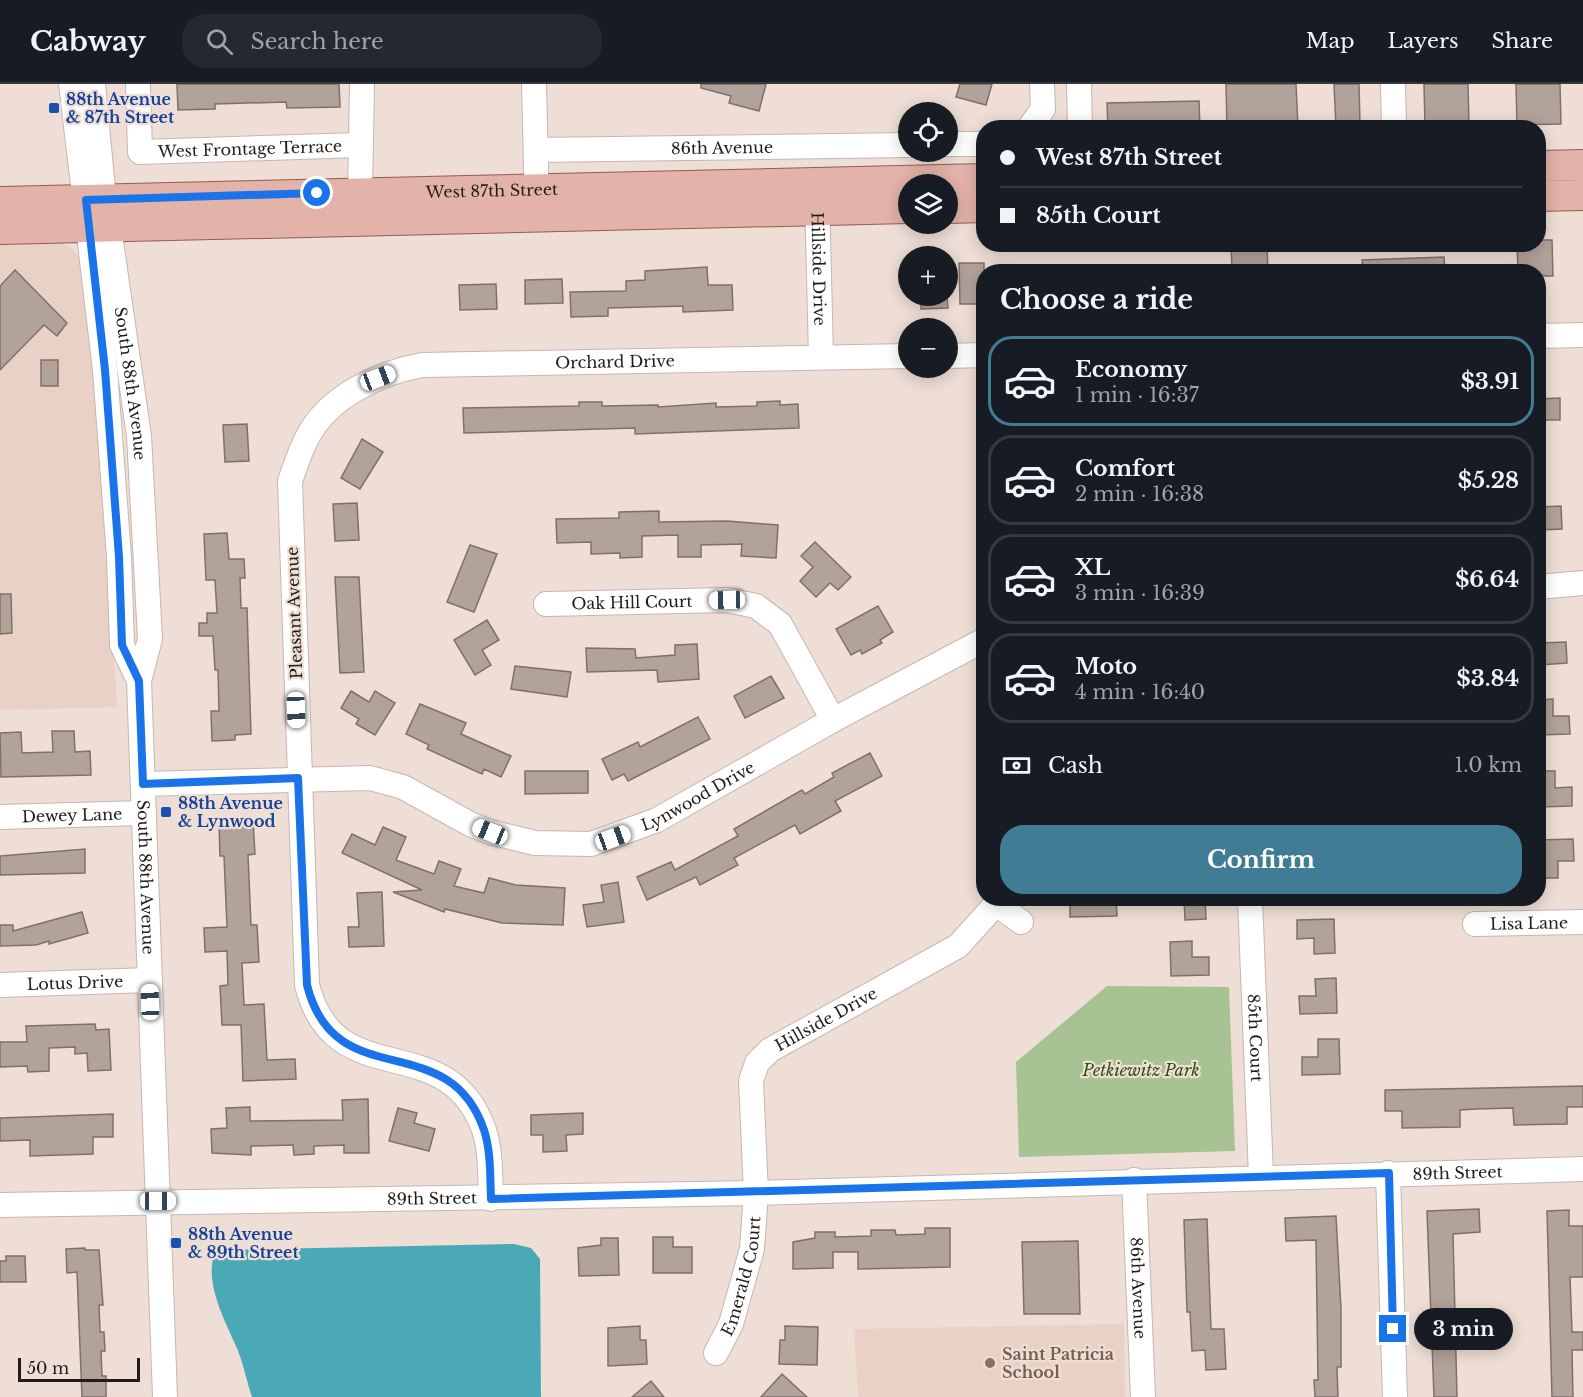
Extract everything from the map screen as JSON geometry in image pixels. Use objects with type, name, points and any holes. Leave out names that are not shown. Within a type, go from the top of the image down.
[{"type":"main road","points":[[1546,166],[1583,165]]},
{"type":"main road","name":"West 87th Street","points":[[0,202],[98,212],[537,203],[817,196],[976,180]]},
{"type":"main road","name":"West 87th Street","points":[[0,229],[98,212],[360,192],[537,203]]},
{"type":"main road","points":[[1546,196],[1583,195]]},
{"type":"main road","name":"West 87th Street","points":[[817,196],[898,207]]},
{"type":"main road","points":[[958,208],[976,207]]},
{"type":"street","name":"South 88th Avenue","points":[[71,84],[98,212],[139,436],[150,639],[139,681],[165,1397]]},
{"type":"street","name":"South 88th Avenue","points":[[93,84],[98,212]]},
{"type":"street","name":"West Frontage Terrace","points":[[138,84],[140,152],[360,145]]},
{"type":"street","points":[[360,192],[362,84]]},
{"type":"street","points":[[534,84],[537,203]]},
{"type":"street","points":[[1035,120],[1043,109],[1042,84]]},
{"type":"street","points":[[1078,84],[1080,120]]},
{"type":"street","points":[[1393,84],[1394,120]]},
{"type":"street","points":[[958,144],[976,144]]},
{"type":"street","name":"86th Avenue","points":[[536,150],[898,145]]},
{"type":"street","name":"Hillside Drive","points":[[817,196],[821,357]]},
{"type":"street","points":[[1546,336],[1583,335]]},
{"type":"street","points":[[958,356],[976,355]]},
{"type":"street","name":"Orchard Drive","points":[[331,406],[378,378],[422,365],[898,356]]},
{"type":"street","name":"Pleasant Avenue","points":[[331,406],[308,436],[290,481],[298,778],[307,985],[311,1004],[332,1035],[368,1055],[425,1067],[462,1091],[484,1131],[491,1199]]},
{"type":"street","points":[[1546,586],[1583,583]]},
{"type":"street","name":"Oak Hill Court","points":[[546,604],[727,600],[756,606],[780,624],[833,720]]},
{"type":"street","name":"Lynwood Drive","points":[[143,784],[352,777],[389,781],[490,832],[535,843],[591,844],[630,832],[657,820],[833,720],[976,644]]},
{"type":"street","name":"Dewey Lane","points":[[0,817],[144,813]]},
{"type":"street","name":"Hillside Drive","points":[[756,1193],[751,1081],[757,1063],[770,1050],[958,946],[993,906]]},
{"type":"street","points":[[1003,906],[1021,921]]},
{"type":"street","name":"85th Court","points":[[1250,906],[1261,1176]]},
{"type":"street","name":"Lisa Lane","points":[[1475,924],[1583,922]]},
{"type":"street","name":"Lotus Drive","points":[[0,985],[150,980]]},
{"type":"street","name":"89th Street","points":[[0,1205],[756,1193],[1261,1176],[1583,1169]]},
{"type":"street","points":[[1389,1173],[1395,1397]]},
{"type":"street","name":"86th Avenue","points":[[1134,1180],[1143,1397]]},
{"type":"street","name":"Emerald Court","points":[[716,1353],[732,1324],[747,1272],[752,1249],[756,1193]]},
{"type":"shaded area","points":[[0,240],[57,240],[74,250],[82,262],[98,393],[117,707],[0,710]]},
{"type":"shaded area","name":"Saint Patricia School","points":[[1124,1324],[1125,1397],[858,1397],[854,1329]]},
{"type":"green space","name":"Petkiewitz Park","points":[[1107,986],[1229,987],[1235,1151],[1019,1157],[1016,1062]]},
{"type":"water","points":[[514,1244],[531,1248],[540,1259],[541,1397],[252,1397],[240,1357],[213,1287],[212,1263],[215,1252],[222,1250]]},
{"type":"building","points":[[177,84],[339,84],[340,107],[287,108],[286,102],[215,104],[215,109],[178,110]]},
{"type":"building","points":[[701,84],[766,84],[759,111],[729,103],[731,96],[701,88]]},
{"type":"building","points":[[960,84],[992,84],[986,105],[956,97]]},
{"type":"building","points":[[1226,84],[1296,84],[1298,120],[1227,120]]},
{"type":"building","points":[[1334,84],[1359,84],[1360,120],[1336,120]]},
{"type":"building","points":[[1424,84],[1468,84],[1469,120],[1425,120]]},
{"type":"building","points":[[1516,84],[1560,84],[1561,124],[1546,124],[1546,120],[1517,120]]},
{"type":"building","points":[[1199,101],[1200,120],[1108,120],[1107,103]]},
{"type":"building","points":[[1546,240],[1552,240],[1553,276],[1546,276],[1546,264],[1518,264],[1517,252],[1546,252]]},
{"type":"building","points":[[1231,252],[1267,252],[1268,264],[1232,264]]},
{"type":"building","points":[[1444,257],[1444,264],[1362,264],[1362,260]]},
{"type":"building","points":[[959,263],[984,263],[976,264],[976,304],[960,304]]},
{"type":"building","points":[[707,267],[708,285],[732,285],[733,310],[683,312],[683,306],[608,308],[608,316],[571,317],[570,292],[626,291],[626,281],[645,280],[645,271]]},
{"type":"building","points":[[15,270],[67,323],[57,336],[44,325],[0,370],[0,286]]},
{"type":"building","points":[[562,279],[563,303],[525,304],[525,280]]},
{"type":"building","points":[[496,284],[497,309],[460,310],[459,285]]},
{"type":"building","points":[[921,306],[948,306],[948,308],[921,309]]},
{"type":"building","points":[[41,360],[58,360],[58,386],[41,386]]},
{"type":"building","points":[[1560,398],[1560,420],[1546,420],[1546,399]]},
{"type":"building","points":[[780,401],[780,405],[798,404],[799,428],[635,434],[635,428],[464,433],[463,408],[579,406],[579,402],[602,402],[602,406],[658,405],[658,407],[716,403],[716,407],[757,406],[757,402]]},
{"type":"building","points":[[247,424],[249,461],[225,462],[223,425]]},
{"type":"building","points":[[362,439],[383,452],[360,489],[341,478]]},
{"type":"building","points":[[357,503],[359,540],[335,541],[333,504]]},
{"type":"building","points":[[1561,506],[1562,529],[1546,530],[1546,507]]},
{"type":"building","points":[[659,511],[659,522],[727,521],[778,525],[776,558],[741,556],[742,544],[701,545],[701,557],[678,557],[678,535],[642,536],[642,557],[620,558],[620,553],[591,554],[591,542],[557,543],[556,519],[619,518],[619,512]]},
{"type":"building","points":[[227,533],[229,559],[244,559],[245,578],[240,578],[241,608],[247,608],[251,734],[235,735],[235,740],[212,741],[211,711],[219,711],[218,670],[215,670],[213,636],[199,636],[199,623],[207,623],[207,613],[217,613],[215,580],[206,580],[204,534]]},
{"type":"building","points":[[815,542],[851,577],[838,590],[830,583],[816,597],[800,581],[813,567],[801,556]]},
{"type":"building","points":[[470,545],[497,554],[474,612],[447,602]]},
{"type":"building","points":[[335,577],[359,577],[364,672],[340,673]]},
{"type":"building","points":[[0,594],[11,594],[12,633],[0,634]]},
{"type":"building","points":[[878,606],[893,632],[880,640],[882,643],[862,654],[860,650],[851,655],[836,629]]},
{"type":"building","points":[[487,620],[499,640],[482,650],[491,665],[475,675],[454,640]]},
{"type":"building","points":[[1566,642],[1567,663],[1546,664],[1546,643]]},
{"type":"building","points":[[697,644],[699,679],[658,682],[657,670],[587,672],[586,648],[635,649],[636,658],[675,655],[675,645]]},
{"type":"building","points":[[515,666],[571,672],[567,697],[511,689]]},
{"type":"building","points":[[771,676],[784,698],[745,718],[734,696]]},
{"type":"building","points":[[351,691],[369,702],[375,691],[395,703],[375,735],[356,724],[359,719],[341,708]]},
{"type":"building","points":[[1553,699],[1553,716],[1569,716],[1570,734],[1546,735],[1546,700]]},
{"type":"building","points":[[420,704],[466,723],[461,734],[511,756],[501,777],[484,769],[482,774],[427,749],[429,745],[406,734]]},
{"type":"building","points":[[698,717],[710,739],[628,781],[624,774],[612,780],[602,759],[638,742],[640,747]]},
{"type":"building","points":[[52,731],[74,731],[75,752],[90,751],[91,775],[1,777],[0,733],[21,732],[22,753],[53,752]]},
{"type":"building","points":[[870,753],[882,776],[835,801],[841,811],[800,834],[795,825],[734,858],[738,865],[700,885],[696,877],[647,900],[637,877],[671,862],[675,870],[738,836],[734,829],[802,790],[805,794],[834,777],[832,773]]},
{"type":"building","points":[[525,771],[588,771],[588,793],[525,794]]},
{"type":"building","points":[[1546,771],[1555,771],[1555,788],[1572,787],[1572,806],[1546,807]]},
{"type":"building","points":[[253,821],[255,854],[248,855],[251,925],[257,925],[259,962],[242,963],[244,1005],[264,1004],[267,1060],[295,1059],[296,1079],[243,1081],[241,1025],[222,1025],[220,986],[228,985],[227,951],[205,952],[204,928],[227,927],[224,856],[220,856],[219,823]]},
{"type":"building","points":[[383,827],[406,837],[396,860],[434,874],[439,861],[461,869],[454,886],[484,893],[489,878],[516,885],[565,888],[563,925],[502,923],[445,909],[444,912],[393,892],[422,890],[342,853],[352,834],[375,845]]},
{"type":"building","points":[[1573,839],[1574,861],[1558,861],[1558,878],[1546,878],[1546,840]]},
{"type":"building","points":[[85,849],[85,873],[0,875],[0,856]]},
{"type":"building","points":[[618,882],[624,922],[587,927],[583,905],[604,902],[601,885]]},
{"type":"building","points":[[382,892],[384,946],[349,947],[348,927],[359,927],[357,893]]},
{"type":"building","points":[[1070,906],[1116,906],[1117,916],[1070,917]]},
{"type":"building","points":[[1184,906],[1205,906],[1206,919],[1185,920]]},
{"type":"building","points":[[82,912],[88,933],[49,944],[49,941],[36,945],[0,946],[0,925],[13,925],[13,931]]},
{"type":"building","points":[[1334,919],[1335,953],[1314,954],[1314,938],[1297,939],[1297,920]]},
{"type":"building","points":[[1192,941],[1192,957],[1209,957],[1209,975],[1171,976],[1170,942]]},
{"type":"building","points":[[1336,978],[1337,1013],[1300,1014],[1299,996],[1316,996],[1315,979]]},
{"type":"building","points":[[95,1024],[96,1030],[109,1029],[111,1070],[88,1071],[87,1053],[75,1054],[75,1047],[49,1048],[49,1071],[28,1072],[27,1066],[0,1067],[0,1042],[27,1042],[26,1026]]},
{"type":"building","points":[[1318,1039],[1339,1039],[1340,1074],[1302,1075],[1302,1057],[1318,1057]]},
{"type":"building","points":[[1583,1086],[1583,1107],[1567,1107],[1567,1124],[1514,1125],[1513,1108],[1460,1110],[1460,1127],[1402,1128],[1402,1111],[1385,1111],[1385,1090]]},
{"type":"building","points":[[368,1099],[369,1153],[344,1153],[344,1145],[314,1146],[314,1154],[294,1155],[293,1145],[251,1146],[251,1155],[212,1153],[211,1129],[227,1128],[226,1108],[250,1107],[250,1121],[343,1120],[342,1100]]},
{"type":"building","points":[[398,1108],[417,1113],[414,1123],[435,1129],[429,1151],[389,1141]]},
{"type":"building","points":[[583,1113],[583,1134],[566,1135],[567,1151],[543,1152],[543,1135],[531,1135],[531,1115]]},
{"type":"building","points":[[113,1114],[113,1137],[93,1137],[93,1154],[30,1156],[30,1140],[0,1141],[0,1118]]},
{"type":"building","points":[[1479,1209],[1480,1232],[1453,1234],[1457,1397],[1434,1397],[1427,1211]]},
{"type":"building","points":[[1569,1210],[1569,1226],[1583,1226],[1583,1277],[1570,1277],[1572,1332],[1583,1332],[1583,1350],[1572,1350],[1573,1397],[1552,1397],[1547,1211]]},
{"type":"building","points":[[1336,1216],[1341,1309],[1341,1367],[1337,1367],[1338,1397],[1315,1397],[1314,1380],[1318,1380],[1316,1240],[1286,1241],[1285,1218]]},
{"type":"building","points":[[1207,1219],[1211,1329],[1224,1329],[1226,1369],[1206,1370],[1205,1350],[1192,1351],[1190,1312],[1187,1312],[1184,1220]]},
{"type":"building","points":[[925,1228],[950,1228],[950,1267],[858,1269],[858,1252],[833,1252],[833,1268],[793,1269],[793,1242],[815,1238],[815,1232],[835,1232],[835,1237],[871,1236],[871,1230],[895,1230],[896,1235],[925,1234]]},
{"type":"building","points":[[653,1237],[673,1237],[673,1247],[692,1247],[692,1273],[653,1273]]},
{"type":"building","points":[[601,1238],[618,1238],[619,1275],[579,1276],[578,1248],[601,1245]]},
{"type":"building","points":[[1078,1241],[1080,1314],[1024,1314],[1022,1242]]},
{"type":"building","points":[[85,1248],[85,1250],[99,1250],[103,1305],[99,1305],[100,1332],[104,1332],[105,1351],[101,1351],[102,1376],[106,1376],[106,1397],[82,1397],[77,1272],[67,1273],[66,1249]]},
{"type":"building","points":[[6,1256],[25,1256],[26,1282],[0,1282],[0,1261],[6,1261]]},
{"type":"building","points":[[640,1326],[640,1340],[646,1340],[647,1364],[608,1366],[608,1328]]},
{"type":"building","points":[[785,1326],[818,1327],[817,1365],[779,1364],[780,1340],[785,1340]]},
{"type":"building","points":[[782,1374],[807,1397],[761,1397]]},
{"type":"building","points":[[651,1381],[664,1397],[632,1397]]},
{"type":"place","name":"88th Avenue & 87th Street","points":[[54,108]]},
{"type":"place","name":"88th Avenue & Lynwood","points":[[166,812]]},
{"type":"place","name":"88th Avenue & 89th Street","points":[[176,1243]]},
{"type":"place","name":"Saint Patricia School","points":[[990,1363]]},
{"type":"route","points":[[317,193],[86,200],[105,370],[119,557],[122,645],[139,681],[143,784],[298,778],[307,985],[311,1004],[332,1035],[368,1055],[425,1067],[462,1091],[484,1131],[489,1152],[491,1199],[1389,1173],[1393,1329]]}]
